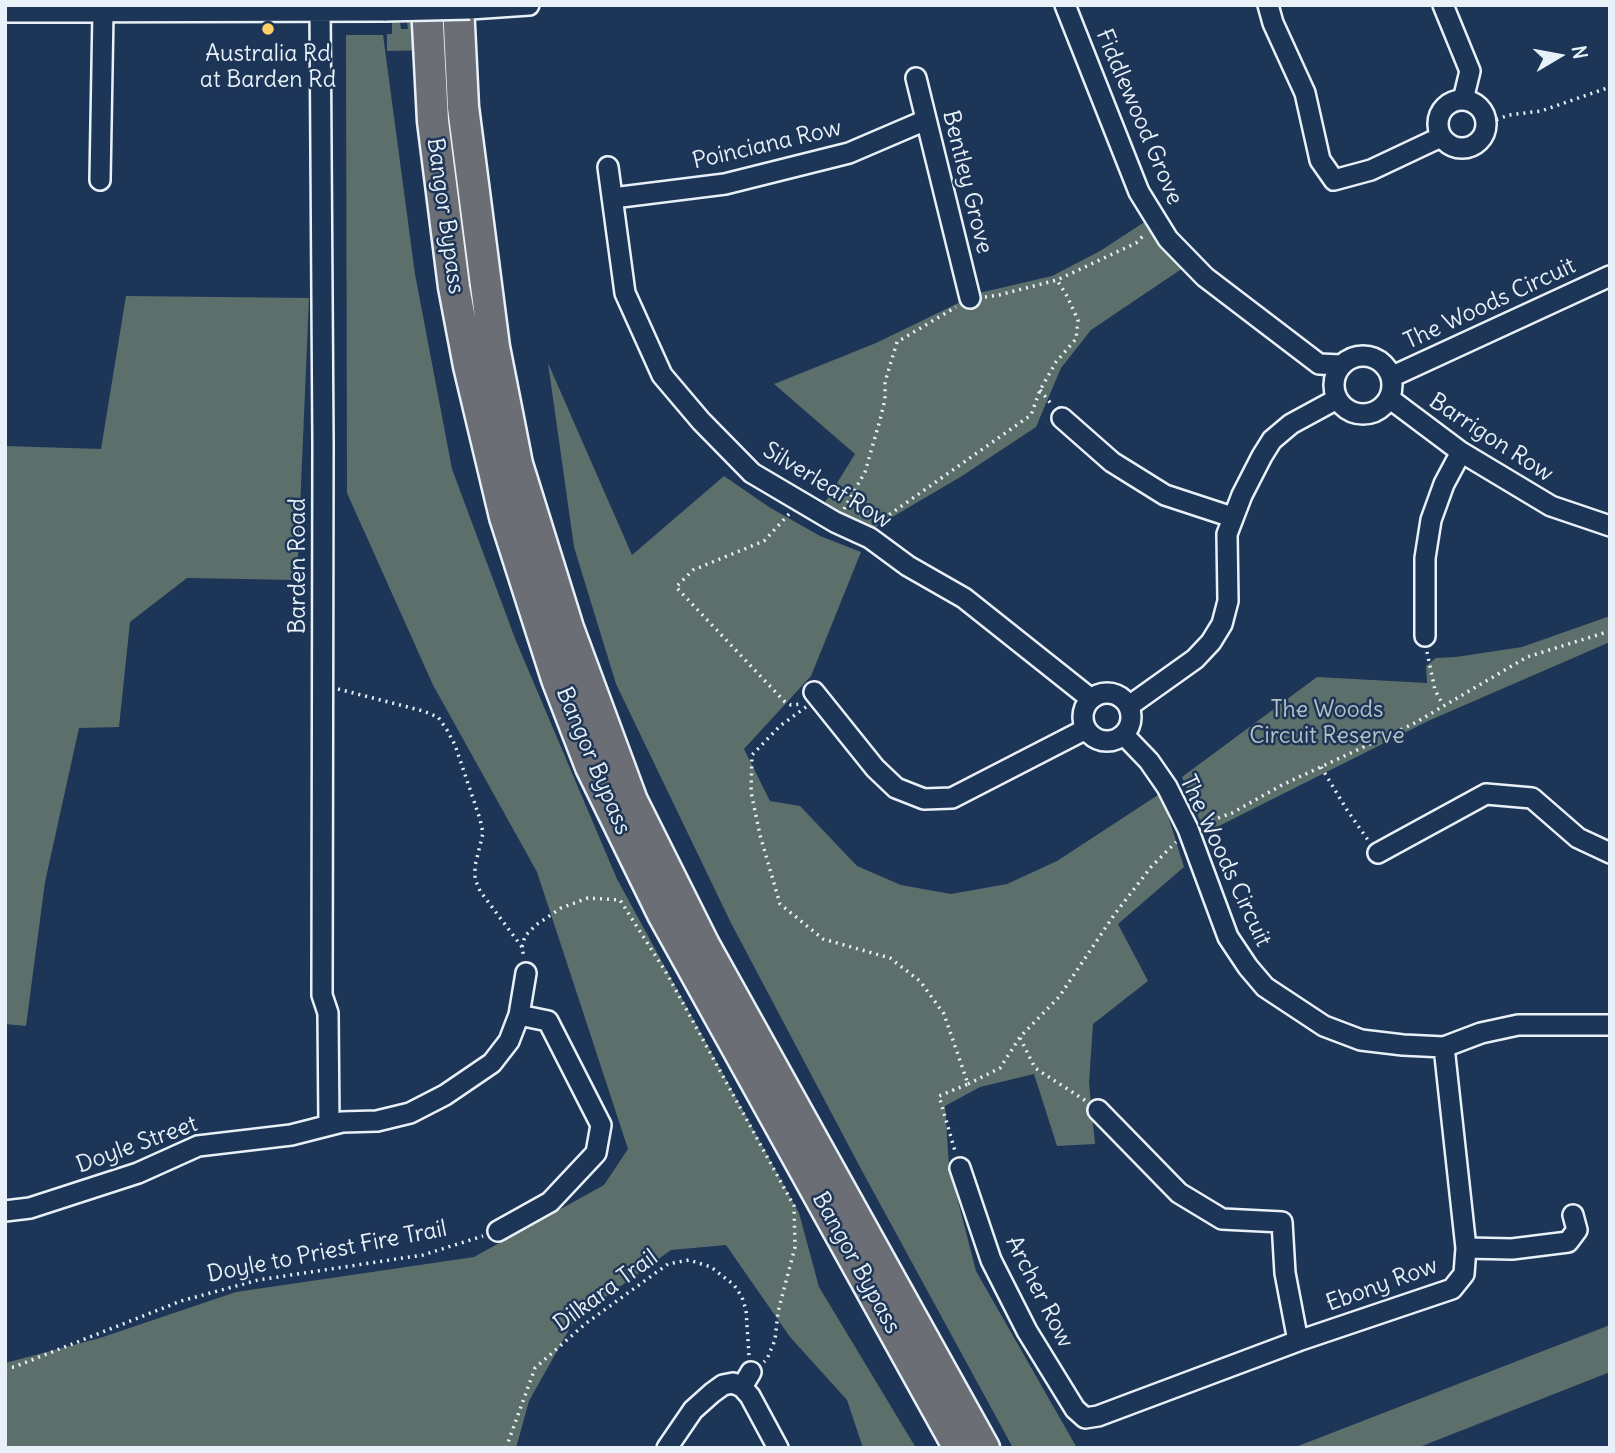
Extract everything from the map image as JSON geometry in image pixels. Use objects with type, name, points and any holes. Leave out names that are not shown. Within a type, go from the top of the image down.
[{"type":"main road","name":"Bangor Bypass","points":[[427,5],[433,121],[454,287],[469,366],[505,517],[557,678],[591,767],[663,914],[959,1448]]},
{"type":"main road","name":"Bangor Bypass","points":[[464,7],[463,107],[494,346],[517,464],[568,628],[632,801],[704,945],[984,1448]]},
{"type":"street","points":[[5,12],[320,8],[386,10],[529,5]]},
{"type":"street","name":"Fiddlewood Grove","points":[[1065,5],[1139,192],[1157,223],[1179,252],[1205,276],[1319,364],[1341,365]]},
{"type":"street","points":[[1268,5],[1273,23],[1306,93],[1320,160],[1334,180],[1371,170],[1441,136]]},
{"type":"street","points":[[1443,5],[1470,71],[1463,100]]},
{"type":"street","name":"Barden Road","points":[[320,8],[323,442],[322,995],[328,1013],[329,1125]]},
{"type":"street","points":[[100,180],[103,12]]},
{"type":"street","name":"Bentley Grove","points":[[916,78],[970,298]]},
{"type":"street","points":[[1463,100],[1478,106],[1486,120],[1485,128],[1477,142],[1462,148],[1447,143],[1441,136],[1438,122],[1443,108],[1449,103],[1463,100]]},
{"type":"street","name":"Poinciana Row","points":[[613,198],[725,184],[849,153],[926,120]]},
{"type":"street","name":"Silverleaf Row","points":[[608,167],[625,293],[662,375],[701,421],[752,473],[835,522],[870,538],[908,566],[964,598],[1091,699]]},
{"type":"street","name":"The Woods Circuit","points":[[1391,377],[1610,276]]},
{"type":"street","points":[[1356,356],[1365,356],[1381,362],[1391,377],[1389,398],[1376,411],[1359,414],[1342,406],[1337,399],[1334,382],[1341,365],[1356,356]]},
{"type":"street","name":"Barrigon Row","points":[[1389,398],[1461,452],[1551,506],[1610,526]]},
{"type":"street","points":[[1129,706],[1195,659],[1211,642],[1222,624],[1228,601],[1227,534],[1232,517],[1262,456],[1272,440],[1290,424],[1337,399]]},
{"type":"street","points":[[1062,418],[1112,462],[1165,495],[1232,517]]},
{"type":"street","points":[[1425,636],[1425,558],[1431,520],[1444,484],[1461,452]]},
{"type":"street","points":[[1102,693],[1114,694],[1125,701],[1129,706],[1131,721],[1124,735],[1113,741],[1101,741],[1086,729],[1083,713],[1091,699],[1102,693]]},
{"type":"street","points":[[816,695],[875,768],[896,788],[923,799],[952,798],[1086,729]]},
{"type":"street","name":"The Woods Circuit","points":[[1124,735],[1149,761],[1167,787],[1188,829],[1228,937],[1248,967],[1265,987],[1324,1027],[1361,1040],[1444,1046],[1481,1033],[1518,1026],[1610,1025]]},
{"type":"street","points":[[1378,853],[1486,794],[1532,797],[1578,838],[1610,853]]},
{"type":"street","name":"Doyle Street","points":[[5,1211],[30,1208],[138,1173],[198,1146],[307,1133],[329,1125],[394,1117],[428,1105],[492,1063],[509,1041],[519,1015],[526,974]]},
{"type":"street","points":[[498,1231],[550,1202],[596,1153],[601,1125],[548,1021],[519,1015]]},
{"type":"street","name":"Ebony Row","points":[[1098,1416],[1298,1341],[1452,1289],[1464,1274],[1466,1248],[1444,1046]]},
{"type":"street","points":[[1098,1111],[1179,1192],[1222,1219],[1282,1222],[1285,1273],[1298,1341]]},
{"type":"street","name":"Archer Row","points":[[960,1168],[991,1260],[1027,1331],[1075,1409],[1085,1418],[1098,1416]]},
{"type":"street","points":[[1466,1248],[1511,1249],[1568,1242],[1577,1230],[1573,1215]]},
{"type":"street","points":[[667,1448],[693,1410],[712,1393],[723,1385],[747,1380],[778,1448]]},
{"type":"path","points":[[1485,128],[1509,115],[1541,111],[1610,87]]},
{"type":"path","points":[[835,522],[853,496],[864,472],[880,420],[886,382],[897,342],[970,298],[999,295],[1057,280],[1136,243],[1157,223]]},
{"type":"path","points":[[870,538],[886,517],[1031,415],[1040,390],[1076,339],[1078,320],[1057,280]]},
{"type":"path","points":[[800,502],[764,541],[692,570],[676,587],[785,702],[796,705],[816,695]]},
{"type":"path","points":[[960,1168],[939,1096],[1000,1068],[1020,1037],[1059,997],[1114,915],[1151,867],[1188,829],[1232,813],[1413,724],[1527,657],[1610,631]]},
{"type":"path","points":[[1425,636],[1430,670],[1443,705]]},
{"type":"path","points":[[338,688],[438,717],[455,744],[480,819],[483,833],[475,866],[475,879],[480,891],[522,947]]},
{"type":"path","points":[[816,695],[752,755],[751,792],[780,904],[823,939],[890,958],[920,981],[944,1014],[968,1084]]},
{"type":"path","points":[[1321,767],[1378,853]]},
{"type":"path","points":[[526,974],[522,947],[525,936],[536,925],[561,908],[588,898],[620,900],[667,974],[773,1166],[794,1206],[795,1247],[778,1312],[775,1340],[767,1359],[747,1380]]},
{"type":"path","points":[[1020,1037],[1035,1068],[1064,1085],[1098,1111]]},
{"type":"path","name":"Doyle to Priest Fire Trail","points":[[5,1368],[14,1367],[181,1301],[258,1280],[423,1255],[498,1231]]},
{"type":"path","name":"Dilkara Trail","points":[[506,1448],[535,1368],[585,1324],[668,1264],[689,1261],[711,1267],[734,1285],[746,1310],[747,1380]]},
{"type":"green space","points":[[392,22],[400,22],[401,29],[408,29],[407,22],[448,23],[471,49],[387,51],[387,34],[392,34]]},
{"type":"green space","points":[[346,35],[383,35],[415,274],[452,469],[516,641],[617,879],[799,1213],[819,1287],[916,1448],[863,1448],[847,1400],[790,1337],[726,1245],[671,1250],[575,1319],[529,1401],[516,1448],[5,1448],[5,1363],[100,1338],[236,1292],[474,1257],[604,1185],[628,1149],[537,872],[433,685],[347,493]]},
{"type":"green space","points":[[1146,221],[1183,268],[1091,330],[1061,368],[1036,427],[962,476],[872,529],[824,504],[855,454],[774,384],[876,343],[979,293],[1052,276],[1100,251]]},
{"type":"green space","points":[[126,296],[309,298],[297,580],[187,578],[130,622],[119,727],[79,728],[45,882],[26,1026],[5,1024],[5,446],[101,449]]},
{"type":"green space","points":[[548,363],[632,555],[724,476],[769,507],[820,536],[861,552],[811,676],[744,749],[770,801],[800,806],[857,866],[901,885],[951,894],[1007,884],[1057,861],[1161,793],[1184,867],[1118,924],[1148,981],[1093,1024],[1089,1083],[1095,1144],[1057,1146],[1034,1074],[980,1087],[945,1106],[949,1166],[976,1271],[1077,1448],[1013,1448],[731,923],[616,684],[574,547]]},
{"type":"green space","name":"The Woods Circuit Reserve","points":[[1610,616],[1610,642],[1428,721],[1205,833],[1182,777],[1317,677],[1427,683],[1426,666],[1436,658],[1522,647]]},
{"type":"green space","points":[[1610,1325],[1610,1372],[1417,1448],[1293,1448]]},
{"type":"place","name":"Australia Rd at Barden Rd","points":[[268,29]]}]
